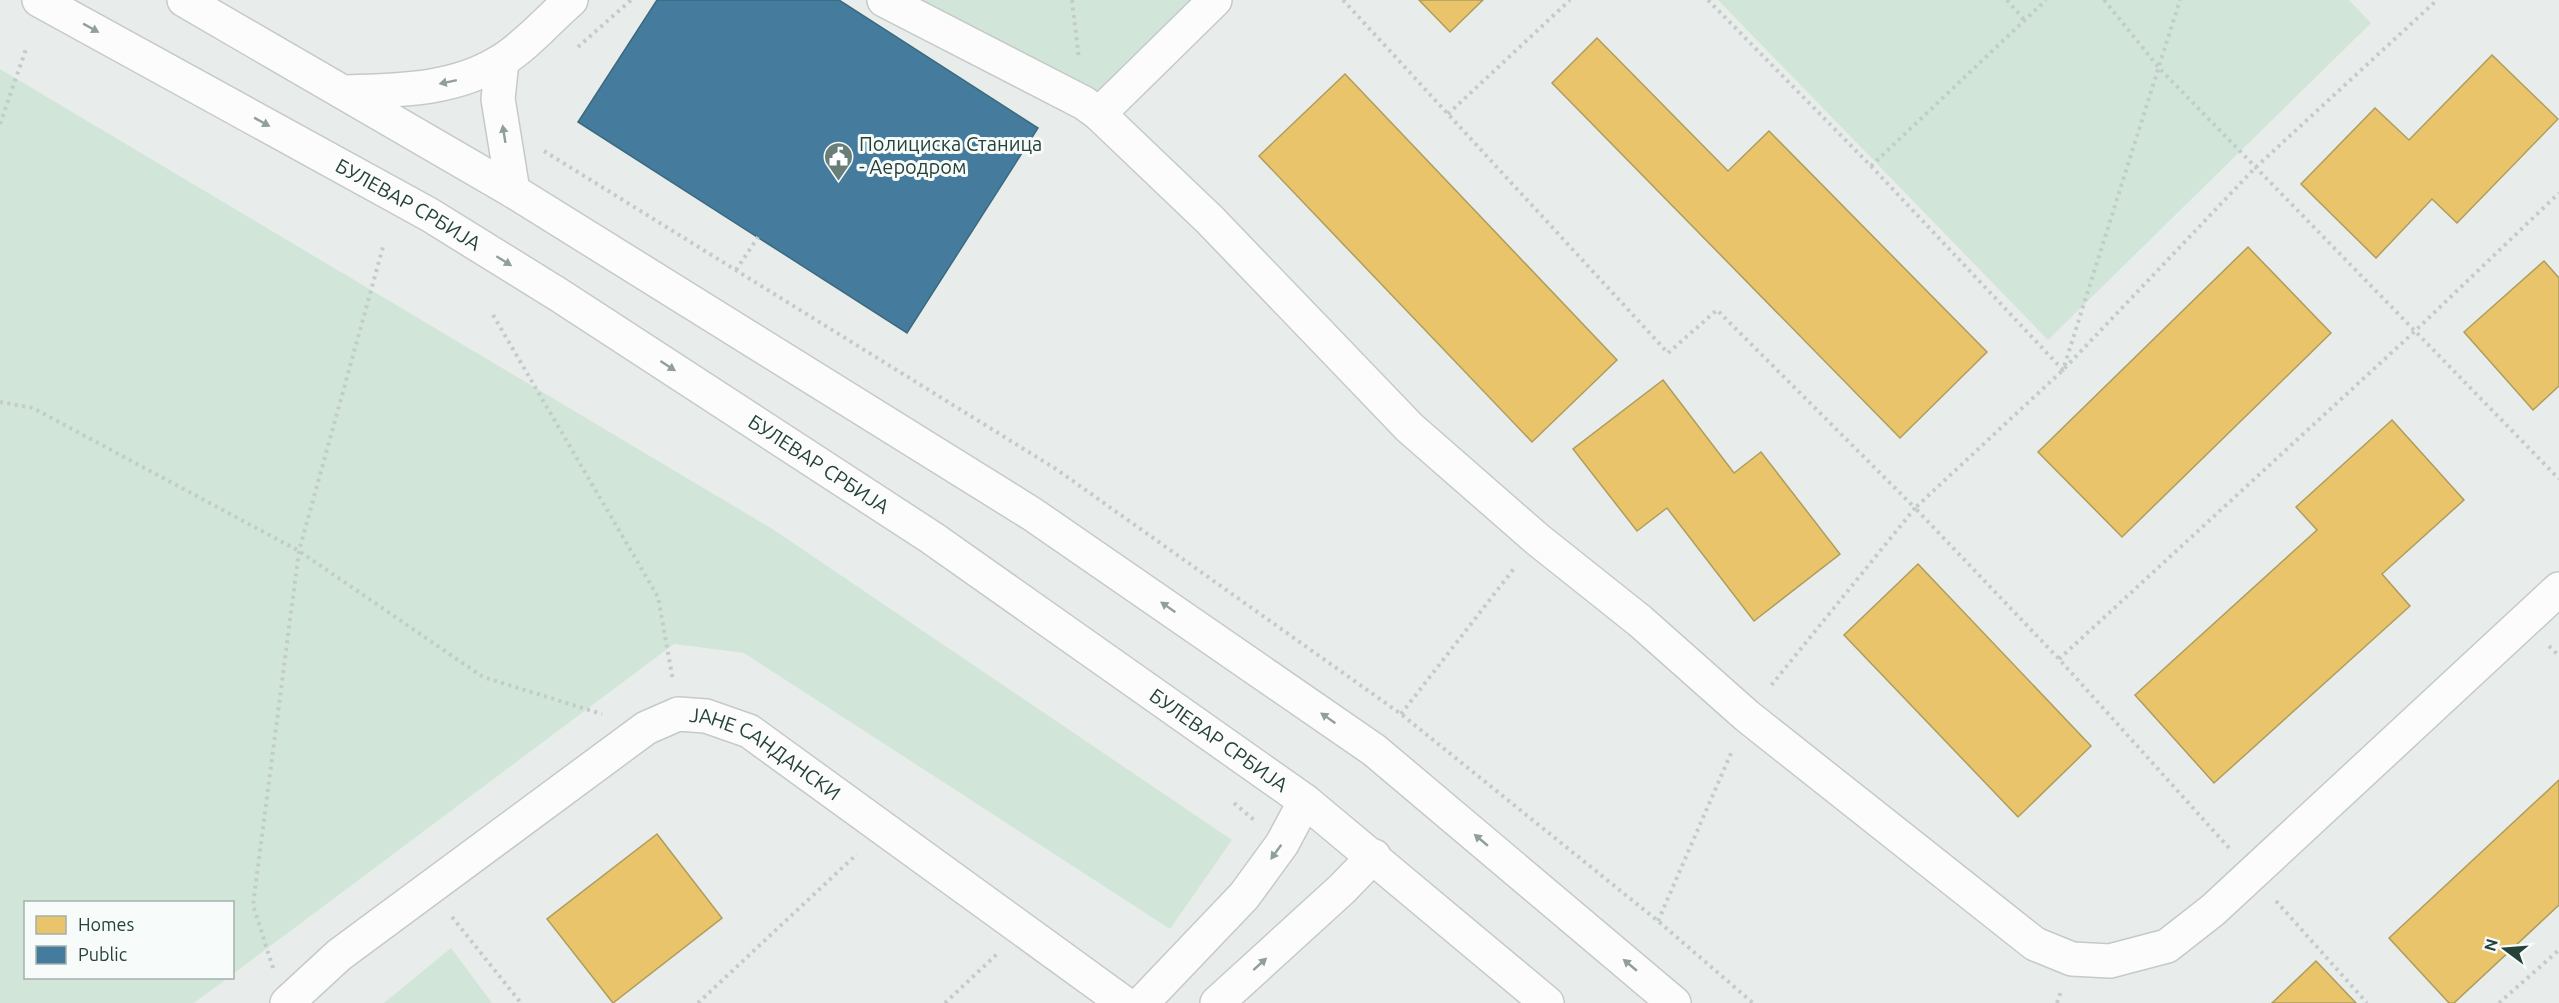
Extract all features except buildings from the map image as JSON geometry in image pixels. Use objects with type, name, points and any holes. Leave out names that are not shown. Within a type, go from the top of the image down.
[{"type":"street","name":"БУЛЕВАР СРБИЈА","points":[[39,0],[430,214],[559,295],[932,538],[1305,801],[1374,856],[1547,1003]]},
{"type":"street","points":[[184,0],[513,191],[1032,514],[1374,750],[1674,1003]]},
{"type":"street","points":[[343,92],[417,89],[466,78],[502,61],[571,0]]},
{"type":"street","points":[[884,0],[1092,109],[1210,220],[1410,428],[1536,539],[1640,621],[1747,716],[2035,944],[2072,959],[2110,961],[2167,945],[2212,910],[2559,589]]},
{"type":"street","points":[[1092,109],[1215,0]]},
{"type":"street","points":[[502,61],[498,99],[513,191]]},
{"type":"street","name":"ЈАНЕ САНДАНСКИ","points":[[287,1003],[339,955],[429,888],[646,728],[678,714],[706,716],[749,731],[1124,1003]]},
{"type":"street","points":[[1142,1003],[1244,896],[1282,844],[1305,801]]},
{"type":"street","points":[[1217,1003],[1342,889],[1374,856]]},
{"type":"path","points":[[570,53],[630,0]]},
{"type":"path","points":[[1072,0],[1092,109]]},
{"type":"path","points":[[1344,0],[1668,353],[1716,310],[1915,508],[2059,659],[2367,1003]]},
{"type":"path","points":[[1448,114],[1570,0]]},
{"type":"path","points":[[1708,0],[1871,166],[2063,370]]},
{"type":"path","points":[[2007,0],[2025,21]]},
{"type":"path","points":[[1871,166],[2046,0]]},
{"type":"path","points":[[2104,0],[2160,69],[2559,479]]},
{"type":"path","points":[[2063,370],[2180,0]]},
{"type":"path","points":[[1658,921],[1747,716],[1915,508],[2063,370],[2255,168],[2437,0]]},
{"type":"path","points":[[0,123],[26,50]]},
{"type":"path","points":[[2059,659],[2414,332],[2559,193]]},
{"type":"path","points":[[736,270],[758,237]]},
{"type":"path","points":[[274,970],[253,905],[299,551],[383,247]]},
{"type":"path","points":[[493,315],[658,597],[678,714]]},
{"type":"path","points":[[0,402],[33,408],[299,551],[483,677],[646,728]]},
{"type":"path","points":[[1401,714],[1536,539]]},
{"type":"path","points":[[698,1003],[884,829]]},
{"type":"path","points":[[429,888],[521,1003]]},
{"type":"path","points":[[945,1003],[1023,930]]},
{"type":"path","points":[[2499,1003],[2559,950]]},
{"type":"green space","points":[[899,0],[1204,0],[1084,103]]},
{"type":"green space","points":[[1718,0],[2349,0],[2371,23],[2048,340]]},
{"type":"green space","points":[[0,69],[774,530],[1232,840],[1170,929],[744,653],[674,644],[234,973],[234,901],[24,901],[24,979],[227,979],[194,1003],[0,1003]]},
{"type":"green space","points":[[451,948],[492,1003],[384,1003]]},
{"type":"place","name":"Полициска Станица - Аеродром","points":[[838,182]]}]
